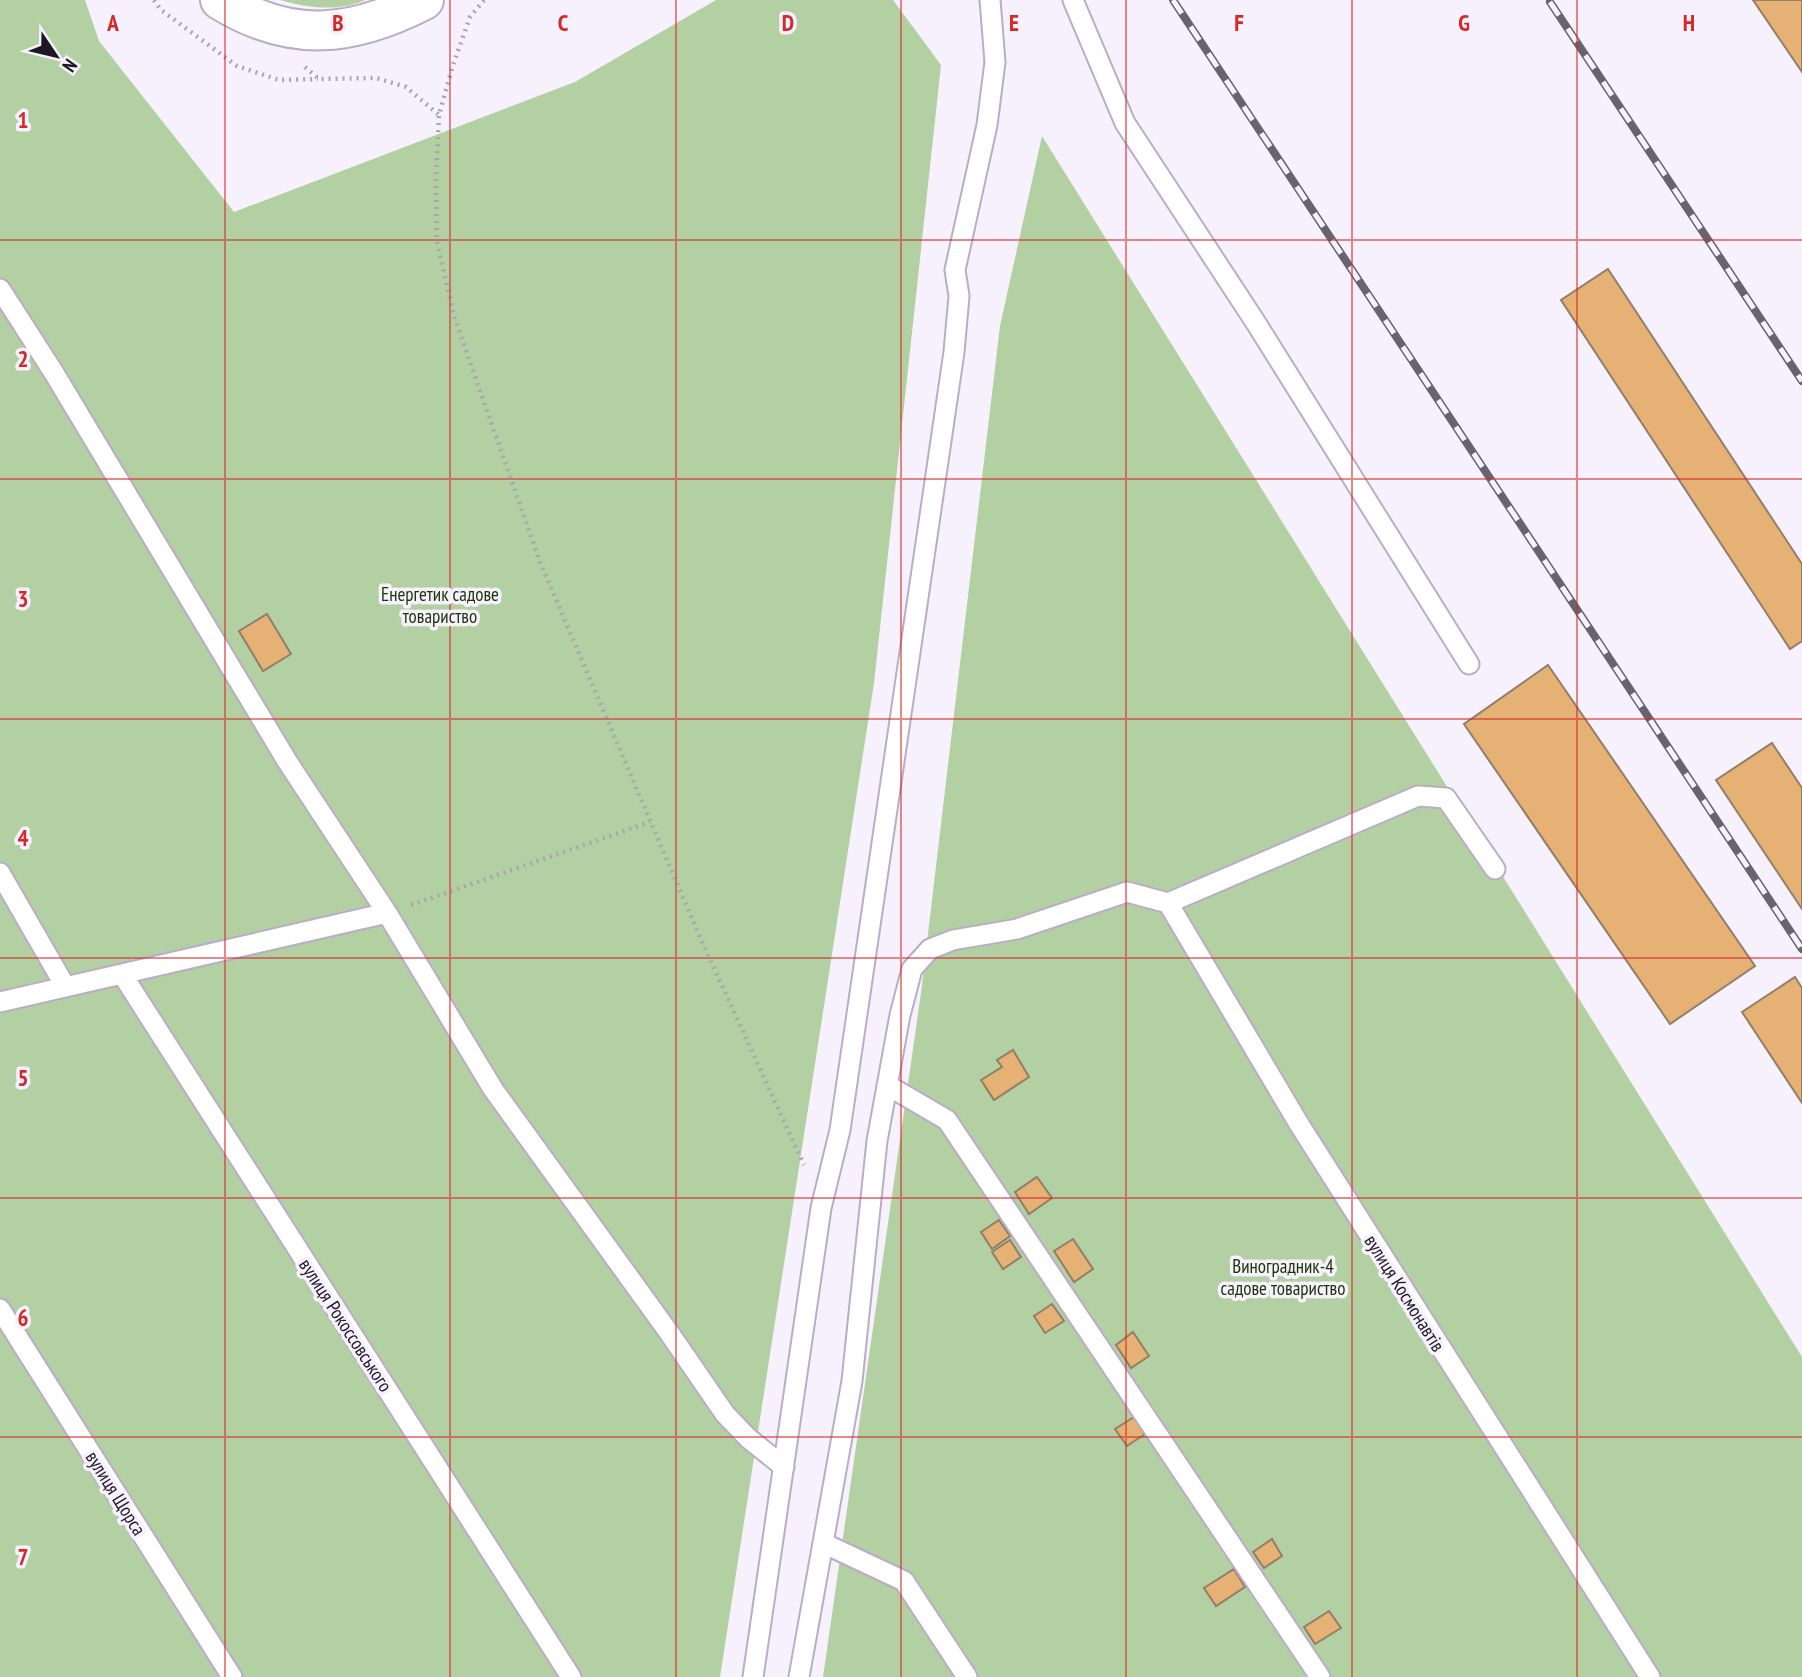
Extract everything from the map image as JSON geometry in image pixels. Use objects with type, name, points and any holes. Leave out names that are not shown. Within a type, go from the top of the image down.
[{"type":"main road","points":[[220,0],[257,20],[293,31],[348,29],[410,8],[424,0]]},
{"type":"lane","points":[[752,1677],[821,1208],[841,1130],[954,352],[959,296],[955,270],[987,125],[995,62],[990,0]]},
{"type":"lane","points":[[1073,0],[1125,123],[1256,323],[1469,664]]},
{"type":"lane","points":[[0,289],[54,373],[287,761],[387,913],[492,1089],[725,1414],[748,1438],[784,1467]]},
{"type":"lane","points":[[799,1677],[852,1381],[877,1141],[900,1015],[912,969],[930,949],[953,940],[1017,929],[1128,892],[1168,903],[1418,796],[1446,798],[1494,869]]},
{"type":"lane","points":[[0,873],[65,986]]},
{"type":"lane","name":"вулиця Космонавтів","points":[[1168,903],[1299,1124],[1650,1677]]},
{"type":"lane","points":[[0,1002],[387,913]]},
{"type":"lane","name":"вулиця Рокоссовського","points":[[122,974],[571,1677]]},
{"type":"lane","points":[[887,1085],[947,1120],[1320,1677]]},
{"type":"lane","name":"вулиця Щорса","points":[[0,1309],[232,1677]]},
{"type":"lane","points":[[823,1543],[904,1581],[967,1677]]},
{"type":"path","points":[[154,0],[161,10],[237,66],[279,80],[376,78],[406,87],[439,115]]},
{"type":"path","points":[[484,0],[470,17],[439,115],[437,242],[454,316],[540,562],[702,942],[810,1178],[821,1208]]},
{"type":"path","points":[[300,63],[319,79]]},
{"type":"path","points":[[387,913],[650,822]]},
{"type":"green space","name":"Енергетик садове товариство","points":[[0,0],[85,0],[99,41],[234,212],[575,82],[716,0],[893,0],[941,65],[874,683],[720,1677],[0,1677]]},
{"type":"green space","points":[[280,0],[365,0],[345,6],[323,8]]},
{"type":"green space","name":"Виноградник-4 садове товариство","points":[[1042,136],[1802,1357],[1802,1677],[823,1677],[921,993],[1000,326]]},
{"type":"building","points":[[1753,0],[1802,0],[1802,72]]},
{"type":"building","points":[[1608,269],[1802,564],[1802,641],[1790,649],[1561,300]]},
{"type":"building","points":[[267,614],[291,654],[263,671],[239,631]]},
{"type":"building","points":[[1548,665],[1755,966],[1670,1024],[1464,724]]},
{"type":"building","points":[[1772,743],[1802,788],[1802,909],[1716,780]]},
{"type":"building","points":[[1795,977],[1802,988],[1802,1103],[1742,1012]]},
{"type":"building","points":[[1013,1050],[1029,1077],[994,1100],[981,1080],[1002,1067],[997,1060]]},
{"type":"building","points":[[1037,1177],[1052,1198],[1029,1214],[1015,1192]]},
{"type":"building","points":[[999,1220],[1010,1236],[992,1249],[981,1232]]},
{"type":"building","points":[[1073,1239],[1093,1269],[1074,1282],[1054,1251]]},
{"type":"building","points":[[1010,1240],[1021,1257],[1003,1269],[992,1252]]},
{"type":"building","points":[[1052,1304],[1064,1321],[1045,1333],[1034,1316]]},
{"type":"building","points":[[1133,1332],[1149,1356],[1131,1368],[1116,1345]]},
{"type":"building","points":[[1134,1417],[1145,1434],[1127,1446],[1115,1429]]},
{"type":"building","points":[[1272,1539],[1282,1556],[1264,1568],[1253,1552]]},
{"type":"building","points":[[1234,1569],[1245,1587],[1216,1606],[1204,1588]]},
{"type":"building","points":[[1329,1611],[1341,1628],[1315,1644],[1304,1627]]},
{"type":"railway","points":[[1173,0],[1802,949]]},
{"type":"railway","points":[[1550,2],[1802,381]]}]
